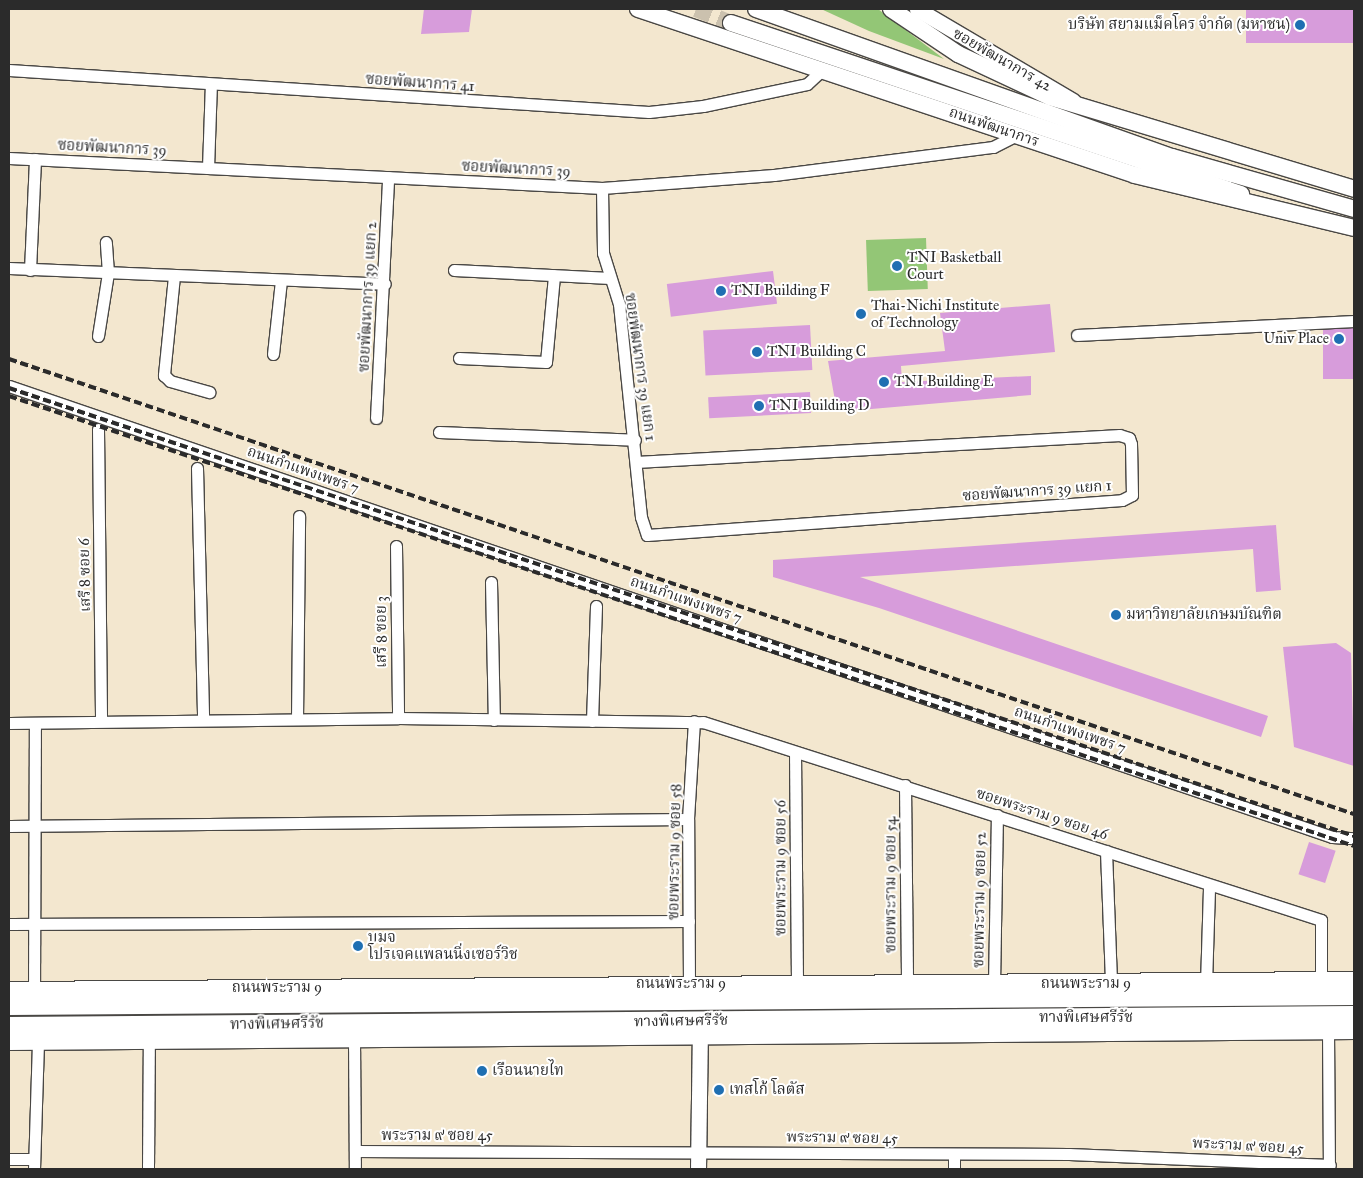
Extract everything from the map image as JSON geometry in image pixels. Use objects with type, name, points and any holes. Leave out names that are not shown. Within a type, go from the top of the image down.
[{"type":"highway","name":"ทางพิเศษศรีรัช","points":[[9,1004],[1354,994]]},
{"type":"highway","name":"ทางพิเศษศรีรัช","points":[[9,1027],[1354,1016]]},
{"type":"main road","name":"ถนนพัฒนาการ","points":[[638,9],[1135,175],[1354,228]]},
{"type":"main road","name":"ถนนพัฒนาการ","points":[[756,9],[1172,157],[1354,209]]},
{"type":"main road","points":[[891,9],[992,72],[1088,110],[1354,189]]},
{"type":"main road","points":[[731,23],[1233,190],[1283,212]]},
{"type":"main road","name":"ถนนพระราม 9","points":[[9,991],[689,984],[994,985],[1354,981]]},
{"type":"main road","points":[[9,1040],[1354,1029]]},
{"type":"street","name":"ซอยพัฒนาการ 42","points":[[917,9],[1088,110]]},
{"type":"street","name":"ซอยพัฒนาการ 41","points":[[9,70],[649,112],[703,106],[807,84],[822,70]]},
{"type":"street","points":[[208,168],[211,84]]},
{"type":"street","name":"ซอยพัฒนาการ 39","points":[[9,158],[602,188],[803,171],[993,147],[1018,135]]},
{"type":"street","points":[[30,270],[35,159]]},
{"type":"street","name":"ซอยพัฒนาการ 39 แยก 2","points":[[376,418],[385,284],[388,177]]},
{"type":"street","name":"ซอยพัฒนาการ 39 แยก 1","points":[[602,188],[603,253],[619,304],[644,532],[651,536],[1122,500],[1132,495],[1131,444],[1129,438],[1118,435],[637,462]]},
{"type":"street","points":[[98,336],[108,273],[106,242]]},
{"type":"street","points":[[9,268],[385,284]]},
{"type":"street","points":[[454,270],[610,278]]},
{"type":"street","points":[[459,358],[546,362],[554,275]]},
{"type":"street","points":[[174,276],[164,375],[209,392]]},
{"type":"street","points":[[273,354],[281,280]]},
{"type":"street","points":[[1077,335],[1354,320]]},
{"type":"street","name":"ถนนกำแพงเพชร 7","points":[[9,386],[1332,836],[1354,838]]},
{"type":"street","name":"เสรี 8 ซอย 6","points":[[98,429],[101,721]]},
{"type":"street","points":[[439,432],[635,440]]},
{"type":"street","points":[[198,468],[203,719]]},
{"type":"street","points":[[297,719],[300,516]]},
{"type":"street","name":"เสรี 8 ซอย 3","points":[[396,546],[398,718]]},
{"type":"street","points":[[491,582],[494,720]]},
{"type":"street","points":[[592,721],[596,606]]},
{"type":"street","name":"ซอยพระราม 9 ซอย 46","points":[[9,724],[203,719],[694,720],[905,785],[1209,886],[1321,920],[1321,982]]},
{"type":"street","name":"ซอยพระราม 9 ซอย 58","points":[[689,984],[688,819],[694,720]]},
{"type":"street","points":[[34,990],[35,723]]},
{"type":"street","name":"ซอยพระราม 9 ซอย 56","points":[[795,752],[797,984]]},
{"type":"street","name":"ซอยพระราม 9 ซอย 54","points":[[905,785],[907,984]]},
{"type":"street","name":"ซอยพระราม 9 ซอย 52","points":[[994,985],[996,815]]},
{"type":"street","points":[[9,826],[688,819]]},
{"type":"street","points":[[1106,852],[1111,984]]},
{"type":"street","points":[[1206,984],[1209,886]]},
{"type":"street","points":[[9,924],[689,921]]},
{"type":"street","points":[[1328,1030],[1329,1167]]},
{"type":"street","points":[[698,1169],[700,1034]]},
{"type":"street","points":[[354,1037],[355,1169]]},
{"type":"street","points":[[148,1169],[149,1038]]},
{"type":"street","points":[[9,1158],[34,1164],[38,1040]]},
{"type":"street","name":"พระราม ๙ ซอย 45","points":[[355,1150],[698,1151],[1167,1156],[1329,1167]]},
{"type":"street","points":[[954,1154],[954,1169]]},
{"type":"green space","points":[[821,9],[878,9],[944,59],[869,31]]},
{"type":"green space","name":"TNI Basketball Court","points":[[926,238],[928,289],[868,291],[866,240]]},
{"type":"building","points":[[424,9],[472,9],[469,32],[421,34]]},
{"type":"building","name":"บริษัท สยามแม็คโคร จำกัด (มหาชน)","points":[[1246,9],[1354,9],[1354,43],[1246,43]]},
{"type":"building","name":"TNI Building F","points":[[773,271],[777,304],[671,317],[667,284]]},
{"type":"building","points":[[1050,304],[1055,352],[901,366],[902,382],[1031,376],[1031,395],[837,412],[828,361],[945,351],[940,313]]},
{"type":"building","name":"TNI Building C","points":[[810,325],[812,370],[706,376],[703,331]]},
{"type":"building","points":[[1323,328],[1354,328],[1354,379],[1323,379]]},
{"type":"building","name":"TNI Building D","points":[[810,392],[811,413],[709,418],[708,397]]},
{"type":"building","points":[[1276,525],[1281,590],[1256,592],[1253,549],[860,577],[1268,716],[1261,737],[879,608],[773,577],[773,560]]},
{"type":"building","points":[[1336,643],[1351,653],[1354,766],[1294,747],[1283,647]]},
{"type":"building","points":[[1309,842],[1336,851],[1325,883],[1298,874]]},
{"type":"tunnel","points":[[696,9],[731,23]]},
{"type":"railway","points":[[9,359],[1354,814]]},
{"type":"railway","points":[[9,388],[1354,836]]},
{"type":"railway","points":[[9,396],[1354,846]]},
{"type":"place","name":"บริษัท สยามแม็คโคร จำกัด (มหาชน)","points":[[1300,25]]},
{"type":"place","name":"TNI Basketball Court","points":[[897,266]]},
{"type":"place","name":"TNI Building F","points":[[721,291]]},
{"type":"place","name":"Thai-Nichi Institute of Technology","points":[[861,314]]},
{"type":"place","name":"Univ Place","points":[[1339,339]]},
{"type":"place","name":"TNI Building C","points":[[757,352]]},
{"type":"place","name":"TNI Building E","points":[[884,382]]},
{"type":"place","name":"TNI Building D","points":[[759,406]]},
{"type":"place","name":"มหาวิทยาลัยเกษมบัณฑิต","points":[[1116,615]]},
{"type":"place","name":"บมจ โปรเจคแพลนนิ่งเซอร์วิช","points":[[358,946]]},
{"type":"place","name":"เรือนนายไท","points":[[482,1071]]},
{"type":"place","name":"เทสโก้ โลตัส","points":[[719,1090]]}]
